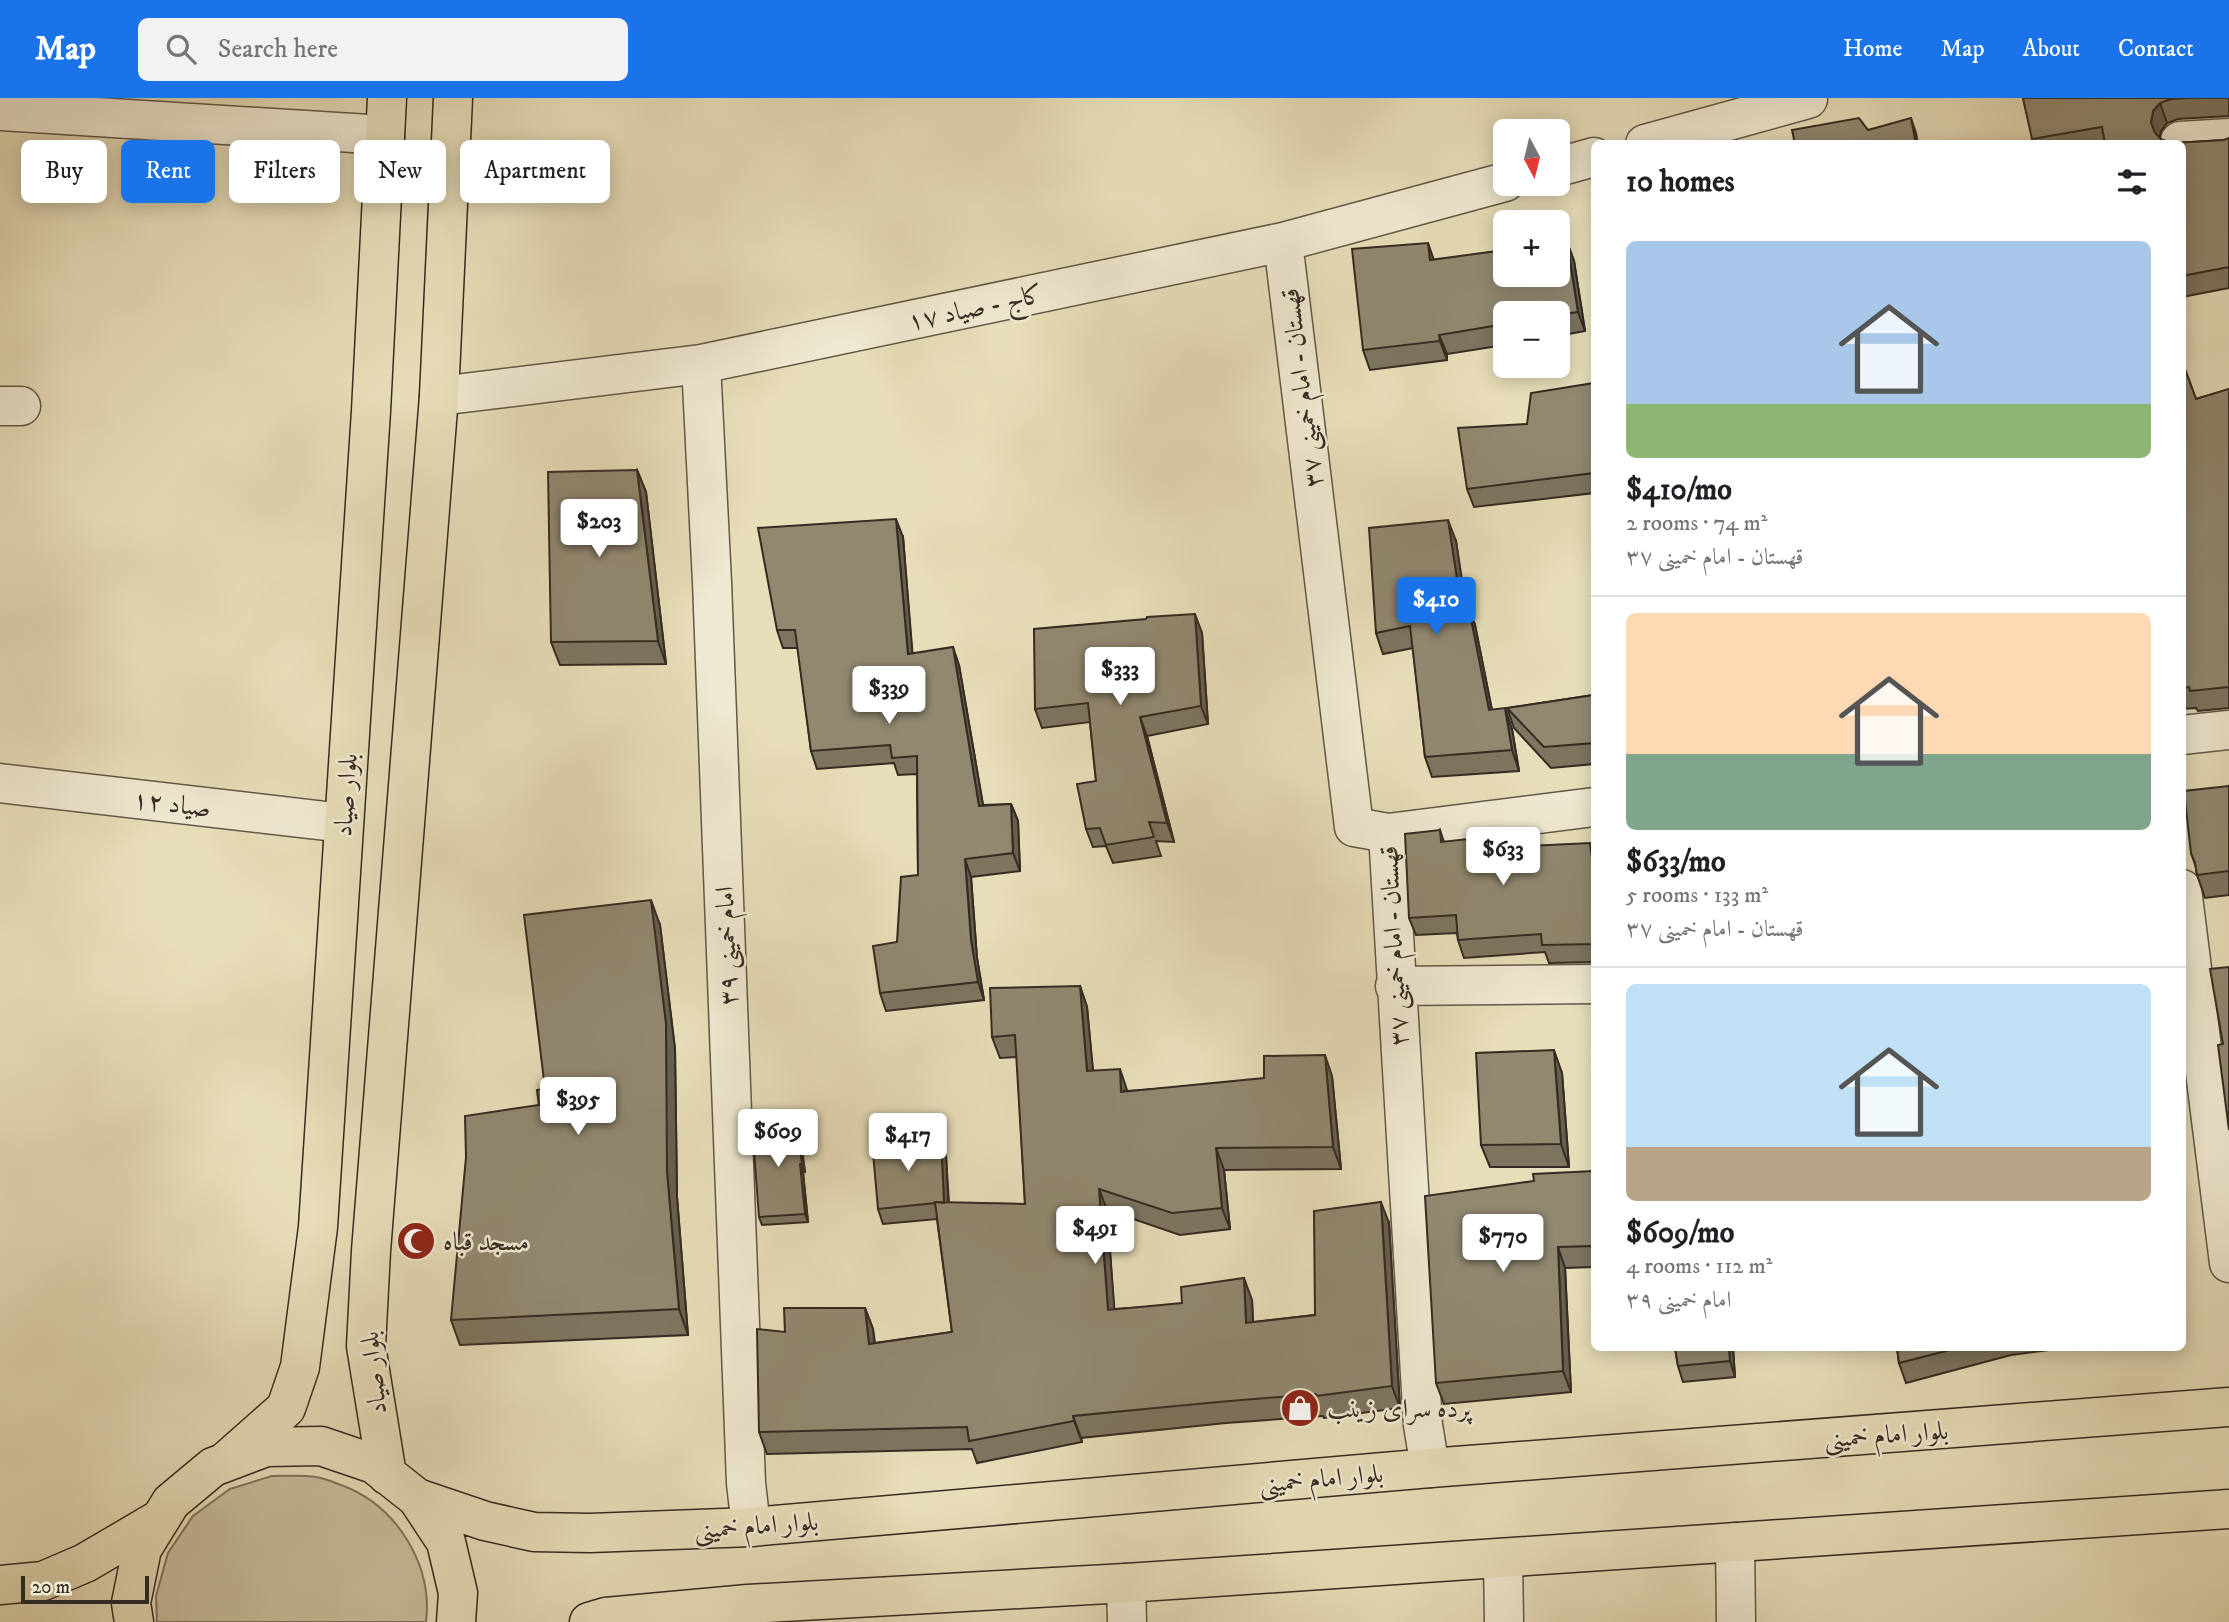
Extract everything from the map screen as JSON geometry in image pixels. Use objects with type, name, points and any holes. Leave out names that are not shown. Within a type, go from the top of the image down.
[{"type":"main road","name":"بلوار صیاد","points":[[225,1462],[286,1408],[300,1367],[318,1227],[371,411],[387,98]]},
{"type":"main road","name":"بلوار صیاد","points":[[387,1475],[366,1346],[372,1237],[439,396],[453,98]]},
{"type":"main road","name":"بلوار امام خمینی","points":[[417,1498],[485,1521],[534,1532],[590,1533],[751,1527],[1430,1468],[2229,1407]]},
{"type":"main road","points":[[134,1622],[131,1603],[142,1549],[171,1502],[213,1467],[225,1462],[266,1447],[321,1446],[374,1464],[417,1498],[446,1542],[458,1593],[456,1622]]},
{"type":"main road","points":[[589,1622],[606,1617],[748,1604],[1126,1583],[2229,1509]]},
{"type":"main road","points":[[0,1586],[43,1581],[85,1563],[160,1519]]},
{"type":"street","points":[[1659,140],[1808,99]]},
{"type":"street","points":[[0,111],[385,135]]},
{"type":"street","points":[[2186,141],[2229,138]]},
{"type":"street","points":[[1570,164],[1591,158]]},
{"type":"street","name":"کاج - صیاد ۱۷","points":[[439,396],[701,364],[1283,243],[1493,185]]},
{"type":"street","name":"قهستان - امام خمینی ۳۷","points":[[1283,243],[1354,827],[1388,833],[1423,1425],[1430,1468]]},
{"type":"street","name":"امام خمینی ۳۹","points":[[701,364],[747,1483],[751,1527]]},
{"type":"street","points":[[2186,735],[2229,730]]},
{"type":"street","name":"صیاد ۱۲","points":[[0,783],[343,823]]},
{"type":"street","points":[[1388,833],[1591,807]]},
{"type":"street","points":[[2186,921],[2229,1263]]},
{"type":"street","points":[[1395,986],[1591,984]]},
{"type":"street","points":[[1735,1542],[1736,1622]]},
{"type":"street","points":[[1503,1558],[1504,1622]]},
{"type":"street","points":[[1126,1583],[1127,1622]]},
{"type":"shaded area","points":[[272,1476],[322,1478],[341,1485],[361,1494],[394,1522],[417,1558],[427,1600],[426,1622],[157,1622],[156,1596],[168,1553],[193,1516],[230,1489]]},
{"type":"building","points":[[2023,98],[2189,98],[2171,99],[2160,103],[2153,111],[2151,123],[2162,140],[2104,140],[2102,127],[2032,139]]},
{"type":"building","points":[[1859,118],[1868,130],[1911,118],[1915,140],[1794,140],[1792,130]]},
{"type":"building","points":[[2229,138],[2229,267],[2186,275],[2186,142]]},
{"type":"building","points":[[1428,243],[1430,260],[1493,252],[1493,287],[1570,287],[1570,261],[1578,312],[1570,313],[1570,301],[1493,301],[1493,326],[1439,335],[1440,341],[1363,350],[1352,249]]},
{"type":"building","points":[[2186,372],[2196,399],[2229,389],[2229,687],[2190,691],[2189,687],[2186,687]]},
{"type":"building","points":[[1591,383],[1591,473],[1467,489],[1458,428],[1527,424],[1531,393]]},
{"type":"building","points":[[637,470],[658,641],[551,642],[548,472]]},
{"type":"building","points":[[896,519],[908,654],[953,647],[979,806],[1011,804],[1013,853],[965,859],[971,940],[978,982],[880,993],[873,946],[897,942],[901,877],[918,875],[917,756],[892,758],[890,745],[811,751],[795,630],[777,630],[758,528]]},
{"type":"building","points":[[1448,520],[1461,605],[1468,604],[1489,710],[1505,708],[1512,750],[1425,757],[1410,626],[1376,633],[1369,528]]},
{"type":"building","points":[[1195,614],[1201,706],[1140,717],[1167,823],[1149,822],[1154,837],[1106,845],[1100,828],[1086,829],[1077,784],[1096,781],[1088,703],[1035,709],[1034,629]]},
{"type":"building","points":[[1591,695],[1591,743],[1544,747],[1507,708]]},
{"type":"building","points":[[2229,786],[2229,871],[2197,875],[2191,853],[2186,791]]},
{"type":"building","points":[[1440,830],[1441,842],[1526,833],[1528,846],[1590,843],[1591,944],[1542,945],[1541,934],[1458,940],[1456,915],[1409,918],[1405,834]]},
{"type":"building","points":[[651,900],[666,1024],[667,1172],[679,1309],[451,1320],[466,1157],[465,1116],[539,1105],[537,1090],[545,1089],[524,915]]},
{"type":"building","points":[[2229,967],[2229,1130],[2218,1045],[2223,1044],[2210,969]]},
{"type":"building","points":[[1080,986],[1087,1071],[1120,1069],[1121,1092],[1264,1078],[1264,1056],[1325,1055],[1333,1147],[1216,1148],[1222,1208],[1172,1213],[1099,1189],[1108,1310],[1182,1303],[1181,1287],[1244,1278],[1246,1323],[1315,1315],[1314,1211],[1381,1202],[1392,1386],[1316,1396],[1073,1416],[1074,1421],[969,1441],[967,1427],[759,1432],[757,1329],[785,1332],[784,1308],[865,1308],[869,1344],[952,1332],[935,1202],[1025,1204],[1015,1035],[992,1037],[990,988]]},
{"type":"building","points":[[1554,1050],[1561,1144],[1481,1145],[1476,1053]]},
{"type":"building","points":[[796,1120],[805,1214],[759,1217],[752,1125]]},
{"type":"building","points":[[941,1140],[944,1203],[878,1209],[872,1141]]},
{"type":"building","points":[[1591,1171],[1591,1246],[1558,1247],[1563,1371],[1436,1383],[1425,1196],[1534,1181],[1533,1174]]},
{"type":"building","points":[[1676,1351],[1729,1351],[1730,1361],[1678,1366]]},
{"type":"building","points":[[1897,1351],[1946,1351],[1899,1363]]},
{"type":"place","name":"مسجد قباه","points":[[416,1241]]},
{"type":"place","name":"پرده سرای زینب","points":[[1300,1408]]}]
